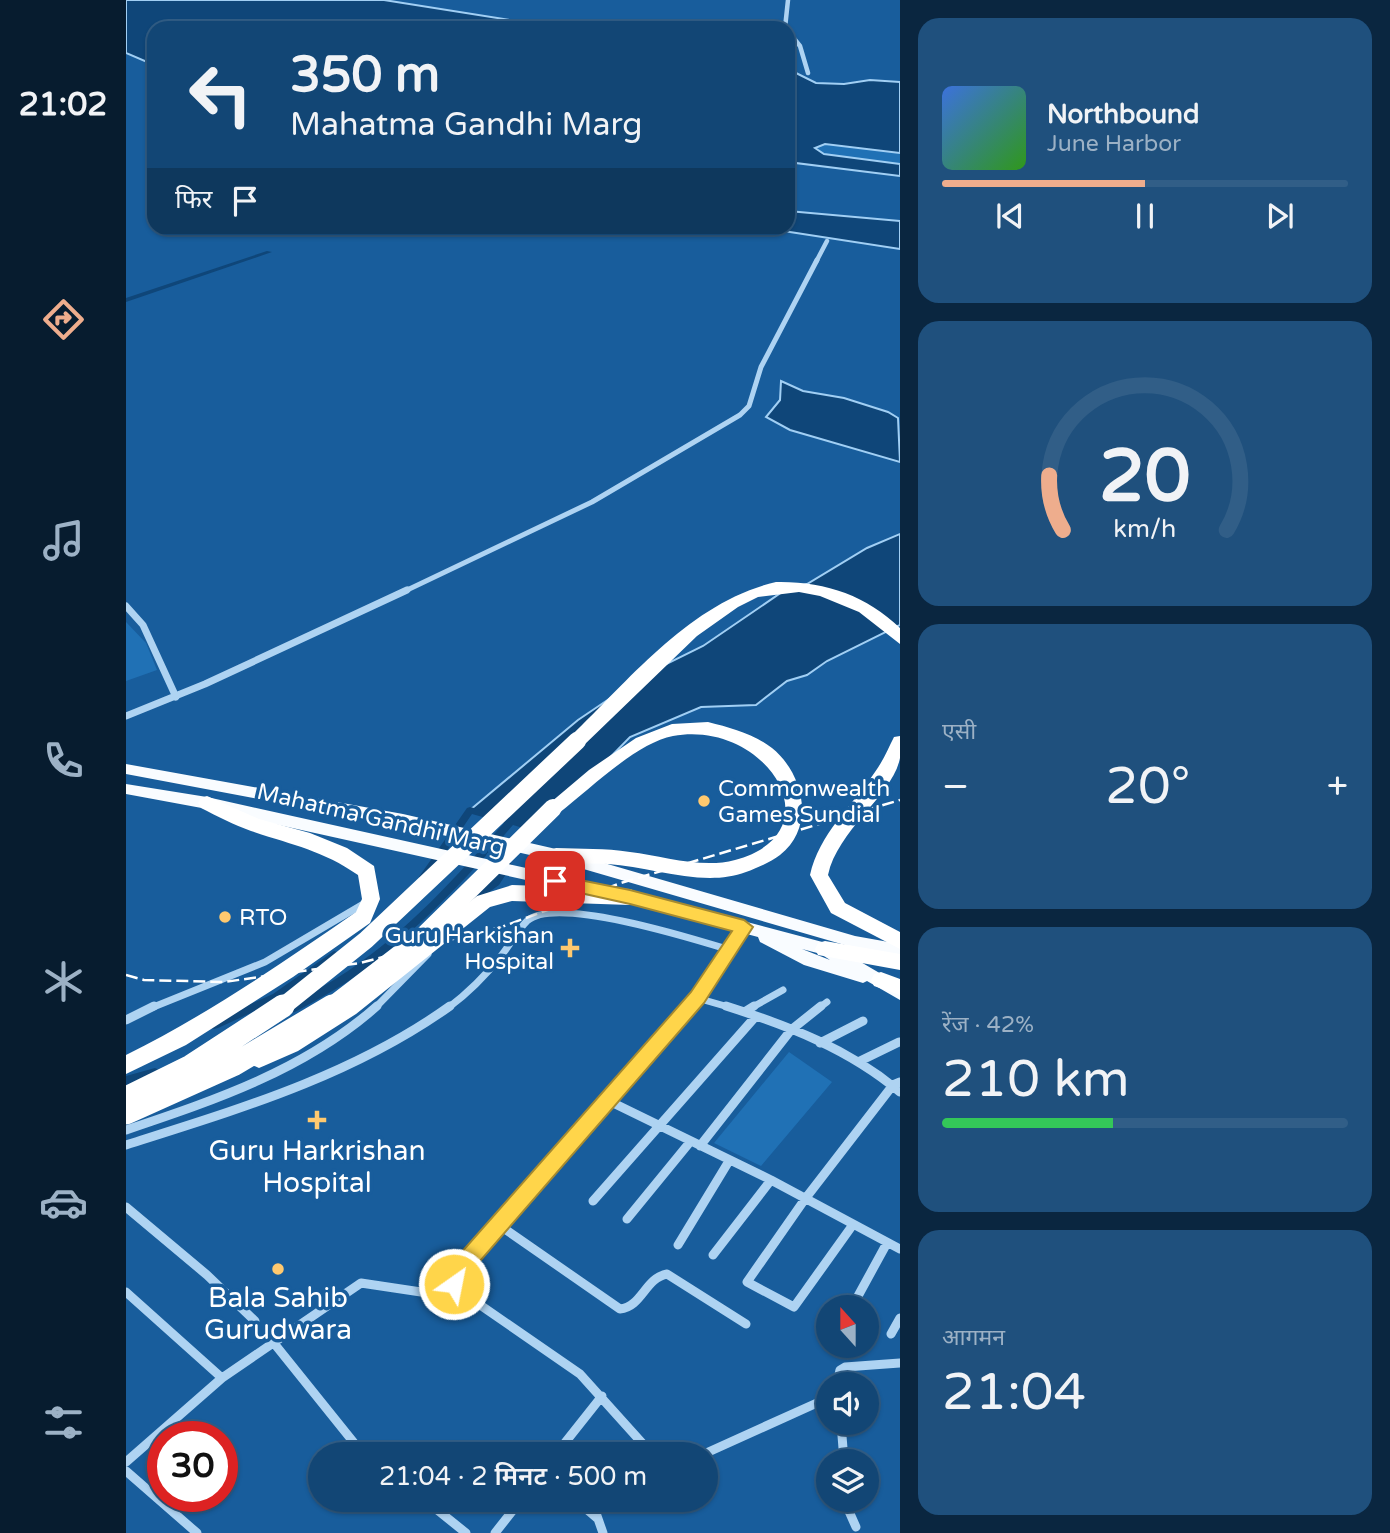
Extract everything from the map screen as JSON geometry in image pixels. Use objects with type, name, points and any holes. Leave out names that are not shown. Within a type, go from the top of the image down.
[{"type":"highway","points":[[126,1098],[218,1050],[294,1000],[380,930],[577,741],[704,623],[733,602],[756,593],[788,587],[842,596],[879,617],[900,638]]},
{"type":"highway","points":[[194,1084],[281,1038],[357,989],[403,953],[553,808],[634,747],[653,736],[686,728],[725,731],[763,749],[781,767],[793,789],[794,813],[784,836],[766,853],[747,863],[723,869],[613,857],[551,854]]},
{"type":"highway","points":[[900,742],[883,775],[832,840],[819,875],[830,898],[850,917],[900,941]]},
{"type":"highway","points":[[126,1065],[178,1039],[286,971],[363,917],[372,899],[367,871],[341,853],[310,840],[254,825],[207,803]]},
{"type":"highway","points":[[126,1113],[288,1047],[377,988],[455,921],[484,901],[502,895],[630,897]]},
{"type":"highway","points":[[825,950],[900,962]]},
{"type":"main road","name":"Mahatma Gandhi Marg","points":[[126,769],[403,820],[551,854],[855,942],[900,950]]},
{"type":"main road","name":"Mahatma Gandhi Marg","points":[[126,789],[207,803],[387,842],[630,897],[749,928],[825,950],[891,983],[900,993]]},
{"type":"main road","points":[[749,928],[785,950],[809,960],[891,983]]},
{"type":"street","points":[[787,21],[788,0]]},
{"type":"street","points":[[795,40],[800,46],[808,72]]},
{"type":"street","points":[[126,716],[176,697],[475,561],[615,492],[740,415],[749,406],[761,366],[827,241]]},
{"type":"street","points":[[126,606],[143,625],[176,697]]},
{"type":"street","points":[[126,1020],[178,995],[265,962],[372,899]]},
{"type":"street","points":[[126,1145],[245,1106],[372,1055],[441,1014],[473,988],[488,975],[524,924],[535,915],[564,915],[617,921],[730,950]]},
{"type":"street","points":[[126,1130],[254,1085],[297,1065],[338,1039],[385,1000],[455,921]]},
{"type":"street","points":[[454,1284],[459,1270],[697,998],[730,950],[749,928]]},
{"type":"street","points":[[746,1011],[783,990]]},
{"type":"street","points":[[697,998],[746,1011],[791,1030],[860,1061],[898,1086],[805,1199],[747,1282],[794,1307],[852,1226]]},
{"type":"street","points":[[700,1146],[791,1030],[827,1002]]},
{"type":"street","points":[[593,1201],[756,1016]]},
{"type":"street","points":[[820,1043],[863,1021]]},
{"type":"street","points":[[860,1061],[899,1042]]},
{"type":"street","points":[[607,1100],[771,1180],[852,1226],[900,1249]]},
{"type":"street","points":[[627,1219],[690,1142]]},
{"type":"street","points":[[678,1245],[729,1161]]},
{"type":"street","points":[[713,1255],[771,1180]]},
{"type":"street","points":[[126,1208],[207,1275],[255,1321]]},
{"type":"street","points":[[499,1225],[620,1309],[631,1307],[657,1276],[667,1274],[746,1324]]},
{"type":"street","points":[[859,1295],[887,1243]]},
{"type":"street","points":[[126,1462],[222,1378],[361,1283],[421,1292],[454,1284],[580,1374],[642,1442]]},
{"type":"street","points":[[126,1292],[222,1378]]},
{"type":"street","points":[[891,1334],[900,1318]]},
{"type":"street","points":[[273,1342],[353,1442]]},
{"type":"street","points":[[840,1372],[845,1367],[900,1363]]},
{"type":"street","points":[[566,1442],[602,1396]]},
{"type":"street","points":[[718,1448],[816,1403]]},
{"type":"street","points":[[126,1471],[197,1533]]},
{"type":"street","points":[[440,1512],[466,1533]]},
{"type":"street","points":[[495,1533],[512,1512]]},
{"type":"street","points":[[590,1512],[597,1518]]},
{"type":"street","points":[[597,1512],[603,1533]]},
{"type":"street","points":[[849,1512],[856,1527]]},
{"type":"shaded area","points":[[126,0],[384,0],[516,21],[147,21],[147,62],[126,53]]},
{"type":"shaded area","points":[[795,72],[816,83],[844,84],[870,80],[900,82],[900,153],[825,144],[815,148],[824,154],[900,164],[900,176],[795,163]]},
{"type":"shaded area","points":[[825,144],[900,153],[900,164],[824,154],[815,148]]},
{"type":"shaded area","points":[[795,212],[900,221],[900,249],[795,233]]},
{"type":"shaded area","points":[[781,381],[803,391],[844,398],[888,412],[898,418],[900,462],[790,430],[766,417],[780,400]]},
{"type":"shaded area","points":[[900,534],[900,625],[827,661],[807,675],[787,681],[756,705],[701,707],[630,737],[586,782],[533,827],[470,810],[578,720],[646,674],[703,646],[785,590],[807,584],[867,548]]},
{"type":"shaded area","points":[[126,622],[146,643],[157,670],[126,681]]},
{"type":"shaded area","points":[[789,1052],[832,1082],[761,1166],[714,1143]]},
{"type":"waterway","points":[[126,300],[269,252]]},
{"type":"waterway","points":[[424,877],[470,810],[533,827]]},
{"type":"waterway","points":[[291,1009],[323,992],[382,951],[462,876],[510,822]]},
{"type":"waterway","points":[[467,903],[496,882],[507,865]]},
{"type":"waterway","points":[[214,1025],[276,997],[334,955]]},
{"type":"waterway","points":[[126,1081],[155,1073]]},
{"type":"railway","points":[[126,975],[144,980],[224,982],[360,963],[504,926],[621,883],[900,800]]},
{"type":"place","name":"Commonwealth Games Sundial","points":[[704,801]]},
{"type":"place","name":"RTO","points":[[225,917]]},
{"type":"place","name":"Guru Harkishan Hospital","points":[[570,948]]},
{"type":"place","name":"Guru Harkrishan Hospital","points":[[317,1120]]},
{"type":"place","name":"Bala Sahib Gurudwara","points":[[278,1269]]},
{"type":"route","points":[[454,1284],[459,1270],[697,998],[744,927],[630,897],[555,881]]}]
